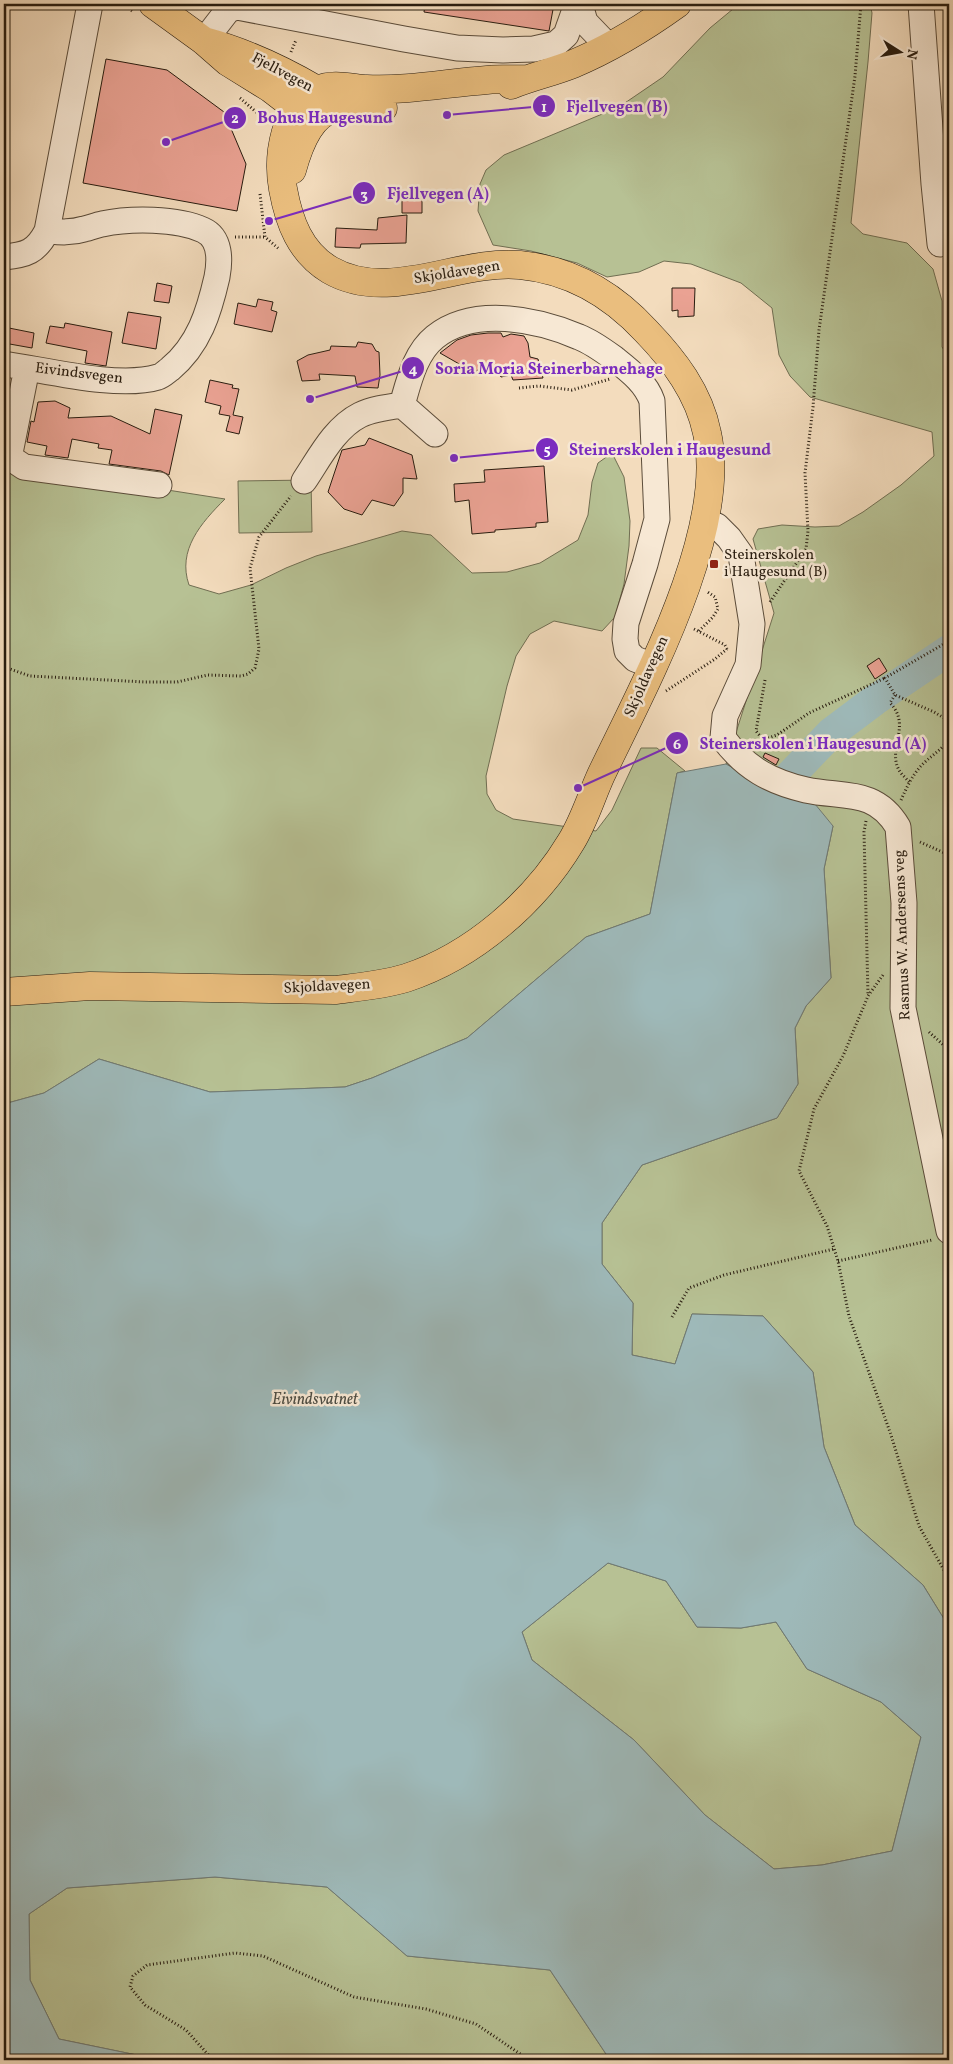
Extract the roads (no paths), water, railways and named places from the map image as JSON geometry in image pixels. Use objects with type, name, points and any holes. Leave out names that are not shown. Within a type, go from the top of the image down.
[{"type":"main road","name":"Fjellvegen","points":[[153,4],[204,41],[228,62],[270,88],[296,108]]},
{"type":"main road","name":"Skjoldavegen","points":[[4,992],[90,986],[335,990],[371,986],[404,979],[438,966],[497,926],[526,900],[550,872],[573,839],[652,666],[711,523],[711,460],[708,435],[702,414],[689,384],[662,348],[632,316],[605,294],[576,279],[549,270],[519,265],[488,265],[400,282],[381,282],[349,277],[334,272],[308,252],[294,228],[284,198],[280,173],[282,154],[289,122],[296,108],[320,102],[334,108],[401,107],[485,96],[527,79],[575,63],[659,17],[677,4]]},
{"type":"main road","name":"Fjellvegen","points":[[204,41],[234,49],[279,68],[320,102]]},
{"type":"main road","points":[[284,198],[297,152],[320,102]]},
{"type":"street","points":[[4,257],[29,252],[40,244],[47,231],[90,4]]},
{"type":"street","points":[[204,41],[228,10],[237,7],[457,48],[534,50],[556,44],[566,35],[578,4]]},
{"type":"street","points":[[578,4],[585,22],[608,46]]},
{"type":"street","points":[[920,4],[940,244]]},
{"type":"street","points":[[47,231],[69,232],[101,224],[136,220],[180,223],[204,230],[226,255],[228,266],[217,325]]},
{"type":"street","name":"Eivindsvegen","points":[[158,485],[24,467],[12,459],[10,453],[15,366],[123,381],[159,377],[183,358],[202,328],[212,303],[219,267],[215,242]]},
{"type":"street","points":[[402,404],[410,375],[422,352],[436,337],[459,325],[485,319],[515,320],[550,327],[580,337],[604,351],[632,372],[648,391],[652,401],[657,519],[626,623],[625,639],[627,651],[635,660],[652,666]]},
{"type":"street","points":[[402,404],[436,434]]},
{"type":"street","points":[[304,481],[336,435],[346,425],[359,415],[402,404]]},
{"type":"street","name":"Rasmus W. Andersens veg","points":[[711,523],[729,538],[741,555],[752,624],[750,654],[746,672],[725,716],[723,738],[735,754],[773,780],[807,790],[848,794],[868,800],[879,805],[895,828],[904,903],[903,1008],[942,1235]]},
{"type":"water","name":"Eivindsvatnet","points":[[726,764],[762,784],[806,793],[833,826],[824,869],[831,978],[806,1006],[795,1028],[798,1084],[777,1118],[642,1165],[602,1223],[602,1264],[633,1303],[632,1355],[675,1364],[692,1314],[763,1316],[813,1372],[824,1447],[855,1525],[923,1585],[949,1627],[949,2060],[610,2060],[550,1970],[407,1956],[327,1887],[215,1877],[67,1888],[29,1914],[30,1980],[59,2039],[161,2060],[4,2060],[4,1104],[44,1093],[99,1059],[210,1092],[345,1087],[372,1078],[467,1038],[586,937],[650,914],[677,773]],"holes":[[[608,1563],[666,1581],[697,1627],[741,1628],[776,1622],[807,1669],[881,1702],[921,1737],[892,1851],[822,1865],[774,1869],[705,1815],[634,1740],[532,1660],[522,1632]]]},
{"type":"waterway","points":[[786,780],[831,733],[875,700],[949,650]]},
{"type":"place","name":"Fjellvegen (B)","points":[[447,115]]},
{"type":"place","name":"Bohus Haugesund","points":[[166,142]]},
{"type":"place","name":"Fjellvegen (A)","points":[[269,221]]},
{"type":"place","name":"Soria Moria Steinerbarnehage","points":[[310,399]]},
{"type":"place","name":"Steinerskolen i Haugesund","points":[[454,458]]},
{"type":"place","name":"Steinerskolen i Haugesund (B)","points":[[714,564]]},
{"type":"place","name":"Steinerskolen i Haugesund (A)","points":[[578,788]]}]
